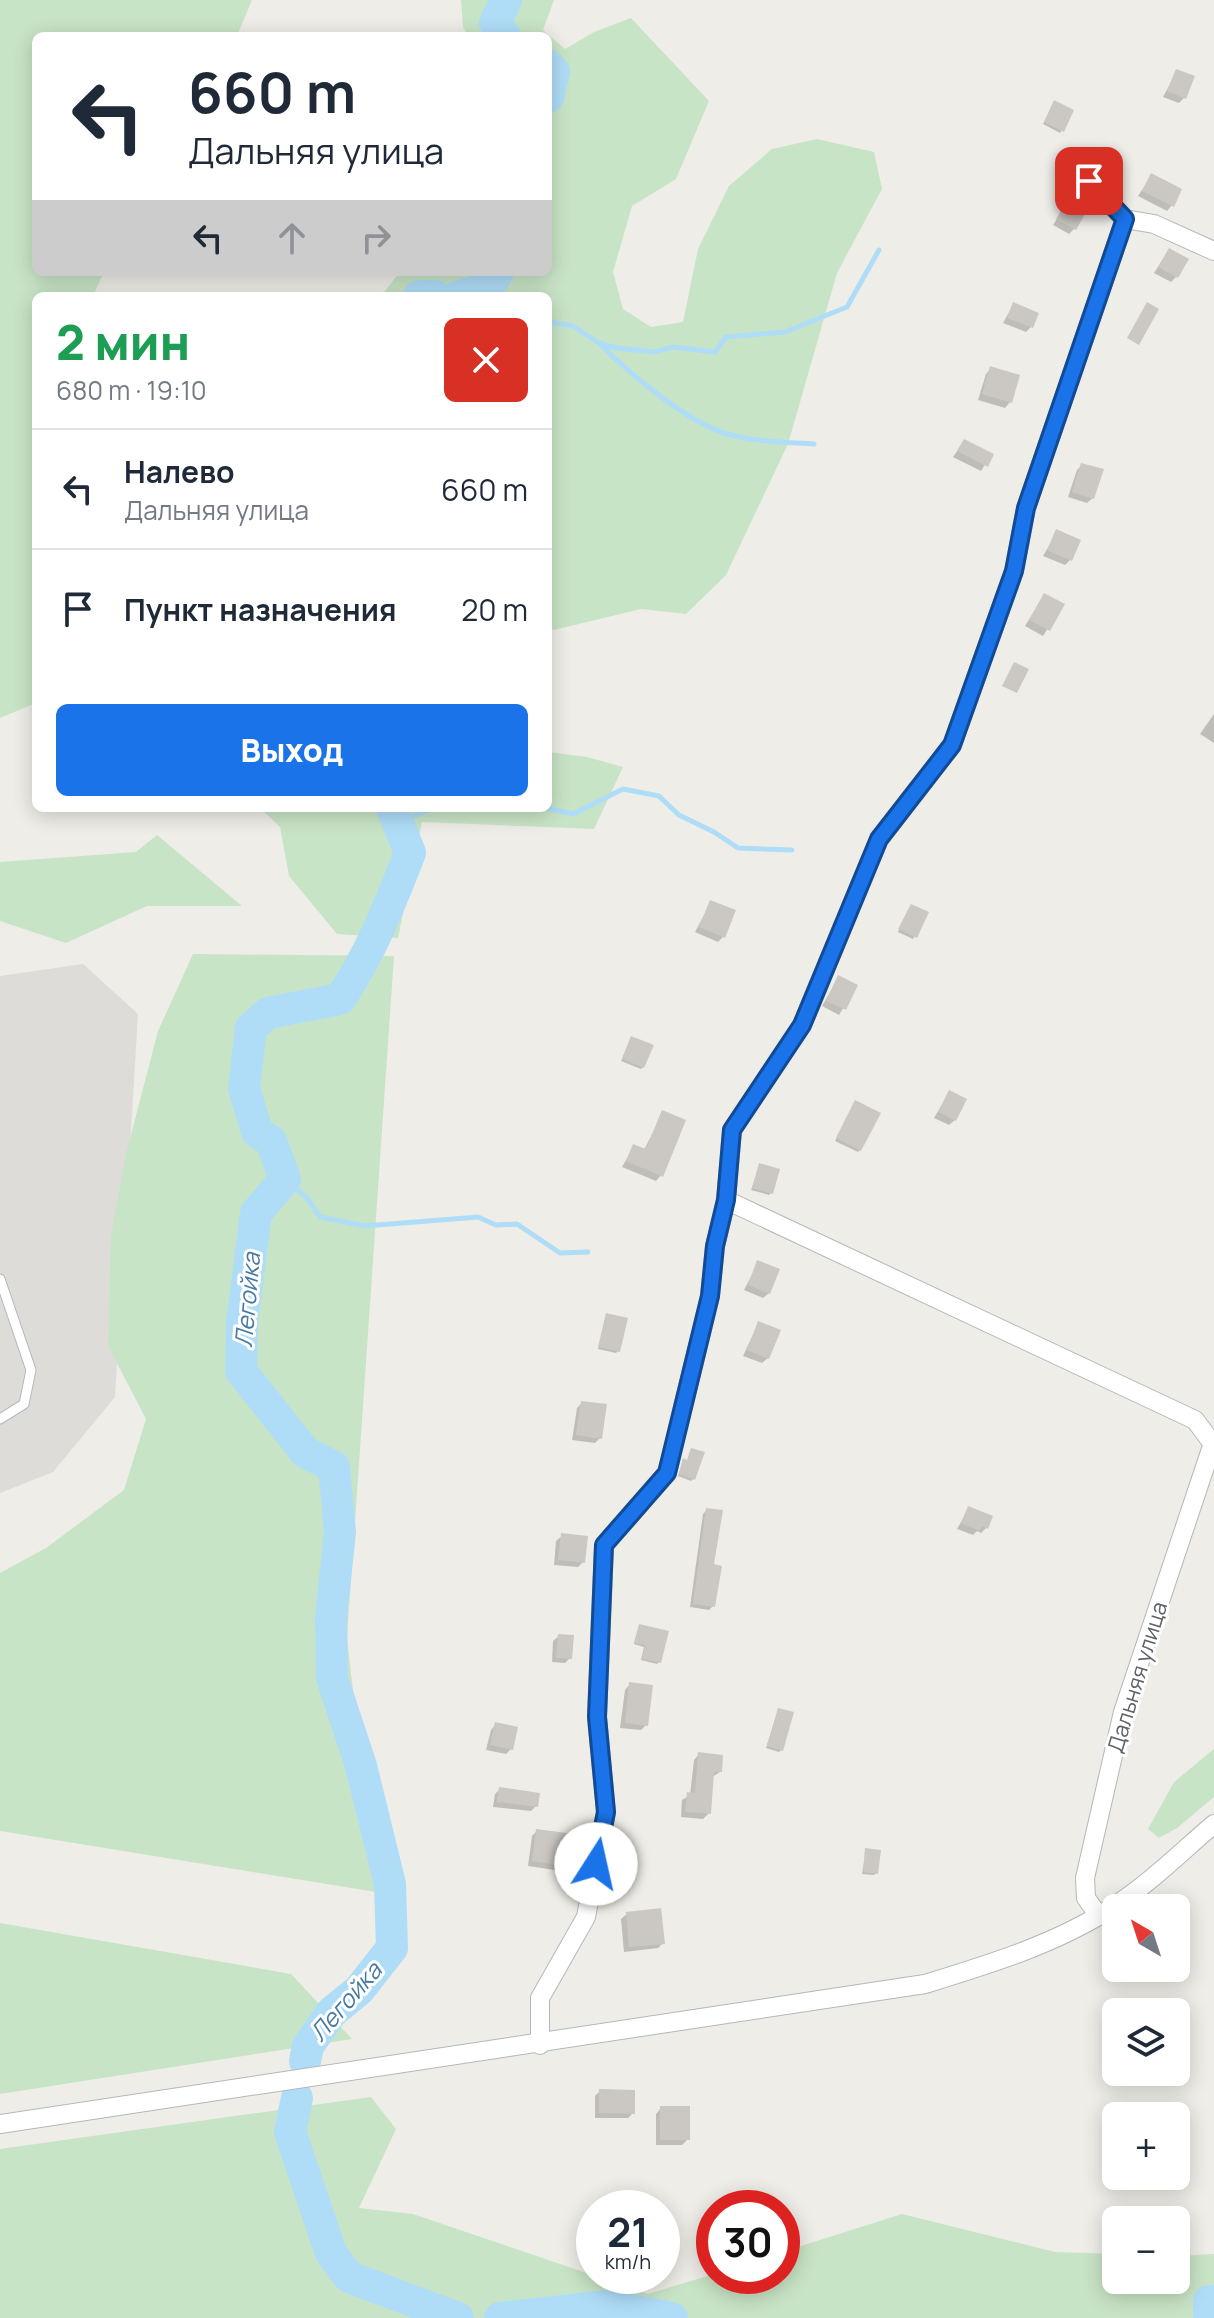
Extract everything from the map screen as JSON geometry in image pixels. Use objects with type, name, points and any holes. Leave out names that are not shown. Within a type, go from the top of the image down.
[{"type":"street","points":[[1089,181],[1125,219],[1154,224],[1214,251]]},
{"type":"street","points":[[540,2045],[540,1998],[586,1917],[606,1812],[597,1717],[604,1545],[667,1473],[710,1296],[715,1246],[726,1200],[732,1130],[802,1025],[879,839],[952,745],[1014,571],[1026,508],[1125,219]]},
{"type":"street","points":[[726,1200],[1195,1420],[1213,1442]]},
{"type":"street","name":"Дальняя улица","points":[[1099,1916],[1086,1898],[1085,1878],[1123,1712],[1213,1442]]},
{"type":"street","points":[[0,2124],[540,2045],[925,1984],[994,1963],[1099,1916],[1214,1824]]},
{"type":"lane","points":[[0,1279],[31,1370],[24,1404],[0,1419]]},
{"type":"shaded area","points":[[83,964],[138,1014],[115,1397],[53,1472],[0,1493],[0,976]]},
{"type":"green space","points":[[0,0],[252,0],[239,32],[32,32],[32,276],[102,276],[95,292],[32,292],[32,705],[0,718]]},
{"type":"green space","points":[[461,0],[554,0],[543,30],[545,32],[466,32]]},
{"type":"green space","points":[[631,18],[709,101],[676,179],[632,206],[613,272],[623,309],[651,327],[683,322],[698,249],[729,186],[772,149],[817,139],[874,152],[882,189],[837,273],[788,444],[726,575],[686,614],[641,609],[552,629],[552,292],[384,292],[397,276],[552,276],[552,38],[565,49],[594,32]]},
{"type":"green space","points":[[552,753],[587,757],[623,767],[594,829],[422,822],[398,938],[337,934],[289,876],[280,827],[264,812],[552,812]]},
{"type":"green space","points":[[157,835],[242,906],[147,906],[66,943],[0,921],[0,862],[136,852]]},
{"type":"green space","points":[[193,954],[394,956],[347,1638],[376,1892],[0,1831],[0,1573],[46,1548],[124,1490],[146,1419],[108,1346],[111,1235],[126,1154],[158,1031]]},
{"type":"green space","points":[[1214,1749],[1214,1797],[1177,1828],[1159,1838],[1148,1829],[1174,1782]]},
{"type":"green space","points":[[0,1923],[291,1974],[352,2039],[0,2094]]},
{"type":"green space","points":[[371,2097],[396,2129],[359,2208],[413,2214],[576,2269],[576,2294],[680,2294],[680,2284],[696,2279],[696,2294],[800,2294],[800,2246],[902,2214],[1055,2252],[1102,2254],[1102,2294],[1190,2294],[1190,2255],[1214,2254],[1214,2318],[0,2318],[0,2149]]},
{"type":"building","points":[[1176,69],[1195,76],[1186,99],[1167,91]]},
{"type":"building","points":[[1054,100],[1074,110],[1064,132],[1044,122]]},
{"type":"building","points":[[1151,173],[1182,189],[1174,207],[1142,191]]},
{"type":"building","points":[[1065,204],[1085,214],[1076,230],[1056,219]]},
{"type":"building","points":[[1169,248],[1189,259],[1178,278],[1158,267]]},
{"type":"building","points":[[1013,302],[1039,313],[1033,328],[1007,318]]},
{"type":"building","points":[[1147,302],[1159,309],[1139,345],[1127,338]]},
{"type":"building","points":[[990,366],[1020,375],[1012,403],[982,394]]},
{"type":"building","points":[[964,439],[994,454],[988,467],[957,451]]},
{"type":"building","points":[[1081,463],[1104,469],[1094,499],[1072,492]]},
{"type":"building","points":[[1056,529],[1081,540],[1072,561],[1047,550]]},
{"type":"building","points":[[1044,593],[1065,604],[1050,631],[1029,620]]},
{"type":"building","points":[[1014,662],[1029,669],[1017,693],[1002,686]]},
{"type":"building","points":[[710,900],[736,910],[725,938],[699,927]]},
{"type":"building","points":[[911,904],[929,912],[917,938],[898,929]]},
{"type":"building","points":[[838,975],[858,985],[846,1010],[826,1001]]},
{"type":"building","points":[[631,1036],[654,1045],[644,1068],[622,1059]]},
{"type":"building","points":[[949,1090],[967,1099],[956,1121],[938,1112]]},
{"type":"building","points":[[855,1100],[881,1113],[861,1151],[836,1138]]},
{"type":"building","points":[[662,1110],[686,1120],[663,1177],[626,1161],[633,1144],[646,1149]]},
{"type":"building","points":[[759,1163],[780,1169],[773,1194],[752,1188]]},
{"type":"building","points":[[757,1260],[780,1269],[770,1294],[748,1285]]},
{"type":"building","points":[[606,1313],[628,1318],[620,1352],[598,1347]]},
{"type":"building","points":[[758,1321],[781,1330],[769,1359],[747,1350]]},
{"type":"building","points":[[581,1401],[607,1404],[602,1439],[576,1435]]},
{"type":"building","points":[[691,1448],[705,1452],[695,1480],[679,1474],[683,1458],[687,1460]]},
{"type":"building","points":[[968,1506],[993,1516],[988,1529],[982,1526],[980,1531],[961,1523]]},
{"type":"building","points":[[706,1508],[723,1510],[714,1564],[722,1566],[715,1607],[693,1604]]},
{"type":"building","points":[[561,1533],[588,1536],[585,1563],[558,1560]]},
{"type":"building","points":[[639,1624],[669,1631],[661,1663],[642,1659],[645,1645],[634,1643]]},
{"type":"building","points":[[558,1634],[574,1635],[572,1659],[556,1658]]},
{"type":"building","points":[[629,1682],[653,1685],[648,1726],[625,1723]]},
{"type":"building","points":[[778,1708],[794,1712],[783,1751],[767,1746]]},
{"type":"building","points":[[495,1722],[518,1727],[513,1750],[490,1745]]},
{"type":"building","points":[[698,1752],[723,1755],[722,1772],[714,1772],[711,1814],[685,1812],[687,1792],[695,1793]]},
{"type":"building","points":[[499,1787],[540,1793],[538,1807],[497,1802]]},
{"type":"building","points":[[536,1829],[567,1833],[563,1866],[532,1861]]},
{"type":"building","points":[[865,1848],[881,1850],[878,1874],[863,1872]]},
{"type":"building","points":[[661,1908],[665,1944],[629,1947],[626,1912]]},
{"type":"building","points":[[599,2089],[635,2090],[635,2114],[599,2113]]},
{"type":"building","points":[[660,2106],[690,2106],[690,2140],[660,2140]]},
{"type":"waterway","name":"Легойка","points":[[502,32],[495,23],[506,0]]},
{"type":"waterway","name":"Легойка","points":[[552,70],[552,80]]},
{"type":"waterway","points":[[552,323],[573,326],[599,343],[616,348],[654,352],[673,347],[715,352],[726,337],[785,332],[847,307],[879,250]]},
{"type":"waterway","name":"Легойка","points":[[473,292],[487,285],[496,276]]},
{"type":"waterway","points":[[484,286],[484,292]]},
{"type":"waterway","points":[[601,345],[660,396],[711,428],[749,439],[814,444]]},
{"type":"waterway","points":[[552,809],[573,814],[623,789],[659,796],[679,815],[738,848],[792,850]]},
{"type":"waterway","name":"Легойка","points":[[305,2061],[308,2046],[332,2012],[359,1990],[392,1948],[390,1884],[361,1766],[332,1678],[331,1616],[340,1532],[334,1467],[305,1452],[241,1371],[242,1323],[256,1213],[285,1179],[271,1141],[257,1132],[244,1088],[251,1028],[268,1013],[340,999],[361,964],[410,853],[394,812]]},
{"type":"waterway","points":[[398,823],[424,812]]},
{"type":"waterway","points":[[285,1179],[307,1198],[320,1217],[365,1226],[478,1217],[496,1225],[517,1224],[560,1253],[588,1252]]},
{"type":"waterway","name":"Легойка","points":[[297,2098],[290,2132],[331,2253],[349,2277],[458,2318]]},
{"type":"waterway","name":"Легойка","points":[[1209,2318],[1209,2301],[1214,2301]]},
{"type":"waterway","name":"Легойка","points":[[500,2318],[609,2306],[672,2318]]},
{"type":"route","points":[[596,1864],[606,1812],[597,1717],[604,1545],[667,1473],[710,1296],[715,1246],[726,1200],[732,1130],[802,1025],[879,839],[952,745],[1014,571],[1026,508],[1125,219],[1089,181]]}]
